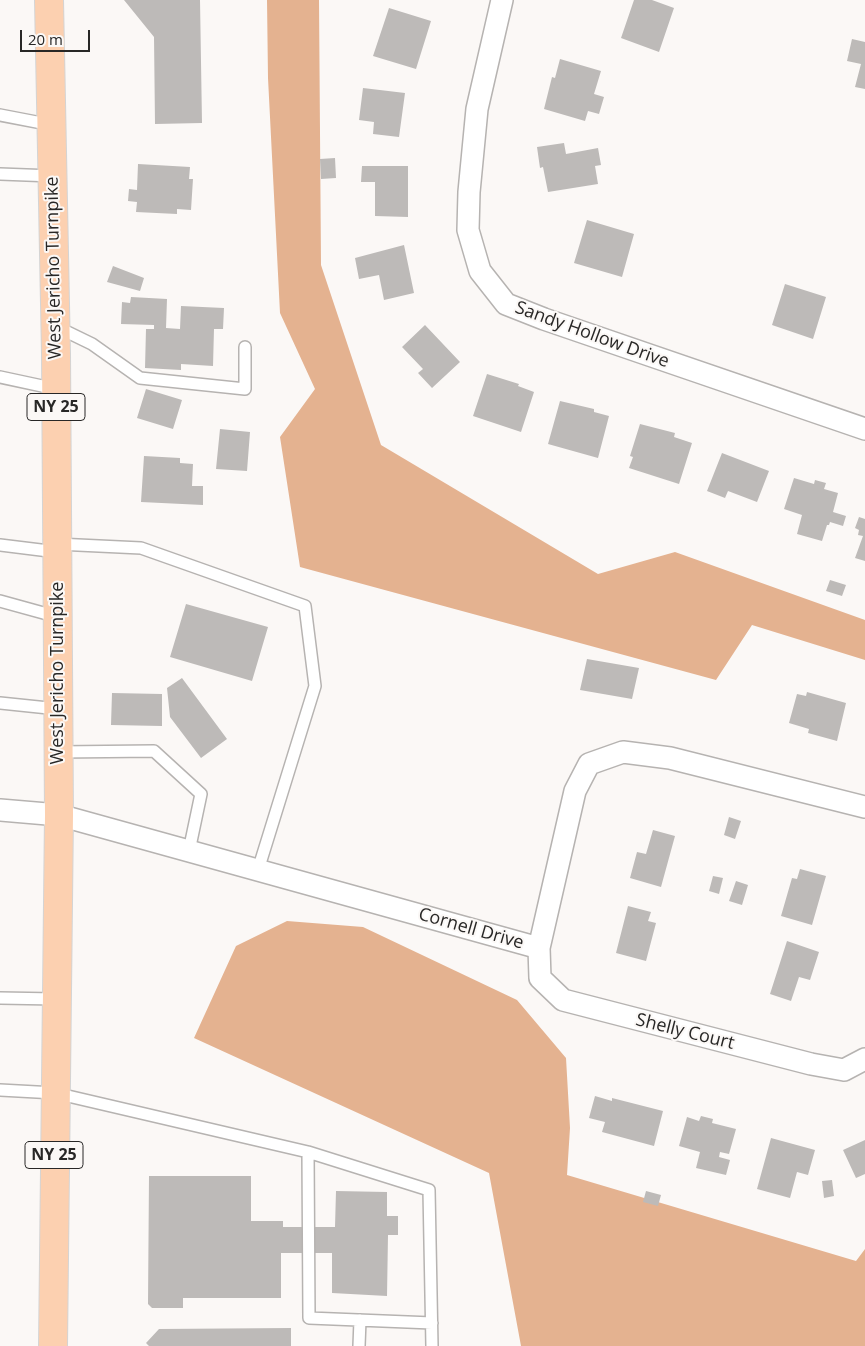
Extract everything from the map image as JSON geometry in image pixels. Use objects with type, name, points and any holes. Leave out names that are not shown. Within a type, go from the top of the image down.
[{"type":"main road","name":"West Jericho Turnpike","points":[[49,0],[56,389],[59,752],[53,1346]]},
{"type":"street","name":"Sandy Hollow Drive","points":[[502,0],[477,109],[469,192],[468,230],[480,271],[506,304],[563,326],[865,429]]},
{"type":"street","name":"Cornell Drive","points":[[0,810],[59,814],[539,948],[576,791],[589,764],[623,752],[670,758],[865,807]]},
{"type":"street","name":"Shelly Court","points":[[539,948],[540,978],[563,1000],[811,1064],[844,1070],[865,1059]]},
{"type":"lane","points":[[0,115],[52,125]]},
{"type":"lane","points":[[0,174],[53,176]]},
{"type":"lane","points":[[55,326],[92,344],[140,378],[245,389],[244,347]]},
{"type":"lane","points":[[0,378],[56,389]]},
{"type":"lane","points":[[0,545],[57,548],[141,548],[305,606],[315,686],[258,870]]},
{"type":"lane","points":[[0,601],[58,617]]},
{"type":"lane","points":[[0,702],[58,709]]},
{"type":"lane","points":[[59,752],[154,751],[200,794],[189,851]]},
{"type":"lane","points":[[0,998],[56,998]]},
{"type":"lane","points":[[0,1090],[55,1093],[308,1152],[430,1190],[432,1346]]},
{"type":"lane","points":[[308,1152],[309,1318],[432,1322]]},
{"type":"lane","points":[[359,1346],[360,1320]]},
{"type":"shaded area","points":[[267,0],[319,0],[321,265],[381,445],[598,574],[675,552],[865,620],[865,660],[752,625],[716,680],[300,567],[280,437],[315,389],[280,313],[268,78]]},
{"type":"shaded area","points":[[287,921],[363,927],[517,1000],[566,1058],[570,1128],[567,1175],[856,1261],[865,1249],[865,1346],[521,1346],[489,1173],[194,1038],[236,946]]},
{"type":"building","points":[[124,0],[200,0],[202,123],[155,124],[154,37]]},
{"type":"building","points":[[634,0],[652,0],[674,8],[659,52],[621,38]]},
{"type":"building","points":[[389,8],[431,21],[416,69],[373,56]]},
{"type":"building","points":[[852,39],[865,42],[865,89],[855,87],[861,64],[847,61]]},
{"type":"building","points":[[560,59],[601,71],[594,94],[604,97],[599,114],[588,111],[585,121],[544,109],[552,77],[555,78]]},
{"type":"building","points":[[363,88],[405,93],[399,137],[373,134],[374,122],[359,120]]},
{"type":"building","points":[[564,143],[566,154],[598,148],[601,165],[595,166],[598,184],[548,192],[543,167],[540,168],[537,147]]},
{"type":"building","points":[[335,158],[336,178],[321,179],[320,159]]},
{"type":"building","points":[[138,164],[190,167],[189,179],[193,179],[191,210],[177,209],[177,214],[136,212],[137,202],[128,201],[129,189],[137,190]]},
{"type":"building","points":[[362,166],[408,166],[408,217],[375,216],[375,182],[361,182]]},
{"type":"building","points":[[587,220],[634,234],[622,277],[574,263]]},
{"type":"building","points":[[404,245],[414,293],[384,300],[379,275],[359,279],[355,258]]},
{"type":"building","points":[[113,266],[144,278],[140,291],[107,282]]},
{"type":"building","points":[[785,284],[826,297],[813,339],[772,325]]},
{"type":"building","points":[[131,297],[167,299],[166,328],[180,329],[181,306],[224,308],[223,329],[214,329],[213,366],[181,364],[181,370],[145,368],[146,329],[154,329],[154,325],[121,324],[122,302],[130,303]]},
{"type":"building","points":[[425,325],[460,362],[432,388],[418,373],[423,369],[402,347]]},
{"type":"building","points":[[487,374],[519,384],[518,386],[534,392],[521,432],[473,416]]},
{"type":"building","points":[[146,389],[182,400],[173,429],[137,418]]},
{"type":"building","points":[[560,401],[594,409],[594,412],[609,416],[598,458],[548,444]]},
{"type":"building","points":[[640,424],[675,433],[674,437],[692,443],[679,484],[629,468],[633,457],[630,456]]},
{"type":"building","points":[[220,429],[250,432],[247,471],[216,469]]},
{"type":"building","points":[[722,453],[769,471],[757,502],[728,491],[725,498],[707,491]]},
{"type":"building","points":[[144,456],[180,458],[180,463],[193,464],[192,486],[203,486],[203,505],[141,502]]},
{"type":"building","points":[[794,478],[814,484],[815,480],[826,483],[824,489],[838,493],[833,512],[846,516],[843,526],[830,522],[827,525],[822,541],[797,534],[802,515],[784,509]]},
{"type":"building","points":[[859,517],[865,519],[865,561],[855,558],[863,536],[858,535],[859,530],[855,528]]},
{"type":"building","points":[[830,580],[846,585],[842,596],[826,591]]},
{"type":"building","points":[[186,604],[268,627],[252,681],[170,657]]},
{"type":"building","points":[[587,659],[639,668],[632,699],[580,690]]},
{"type":"building","points":[[182,678],[227,739],[201,758],[170,717],[167,688]]},
{"type":"building","points":[[807,692],[846,703],[837,741],[808,733],[809,729],[789,723],[797,694],[806,696]]},
{"type":"building","points":[[112,693],[162,694],[162,726],[111,725]]},
{"type":"building","points":[[729,817],[741,821],[735,839],[724,835]]},
{"type":"building","points":[[653,830],[675,836],[661,887],[630,878],[637,852],[646,854]]},
{"type":"building","points":[[800,869],[826,876],[812,925],[781,916],[792,878],[797,879]]},
{"type":"building","points":[[713,876],[723,878],[719,894],[709,891]]},
{"type":"building","points":[[736,881],[748,885],[742,905],[729,901]]},
{"type":"building","points":[[628,906],[651,912],[648,921],[656,923],[646,961],[616,953]]},
{"type":"building","points":[[787,941],[819,952],[810,980],[799,977],[791,1001],[770,994]]},
{"type":"building","points":[[595,1096],[612,1101],[612,1098],[663,1111],[654,1146],[602,1132],[605,1122],[589,1118]]},
{"type":"building","points":[[701,1116],[713,1119],[712,1123],[736,1129],[729,1154],[720,1152],[719,1157],[730,1160],[726,1175],[696,1168],[700,1152],[679,1146],[687,1117],[699,1121]]},
{"type":"building","points":[[771,1138],[815,1150],[808,1175],[797,1172],[790,1198],[757,1189]]},
{"type":"building","points":[[865,1140],[865,1174],[856,1178],[843,1150]]},
{"type":"building","points":[[149,1176],[251,1176],[251,1221],[283,1221],[283,1227],[335,1227],[336,1191],[387,1192],[387,1216],[398,1216],[398,1235],[388,1235],[387,1296],[332,1293],[332,1253],[281,1253],[281,1298],[183,1298],[183,1308],[152,1308],[148,1304]]},
{"type":"building","points":[[832,1180],[834,1196],[824,1198],[822,1181]]},
{"type":"building","points":[[646,1191],[661,1195],[658,1206],[643,1202]]},
{"type":"building","points":[[291,1328],[291,1346],[149,1346],[146,1343],[159,1329]]}]
